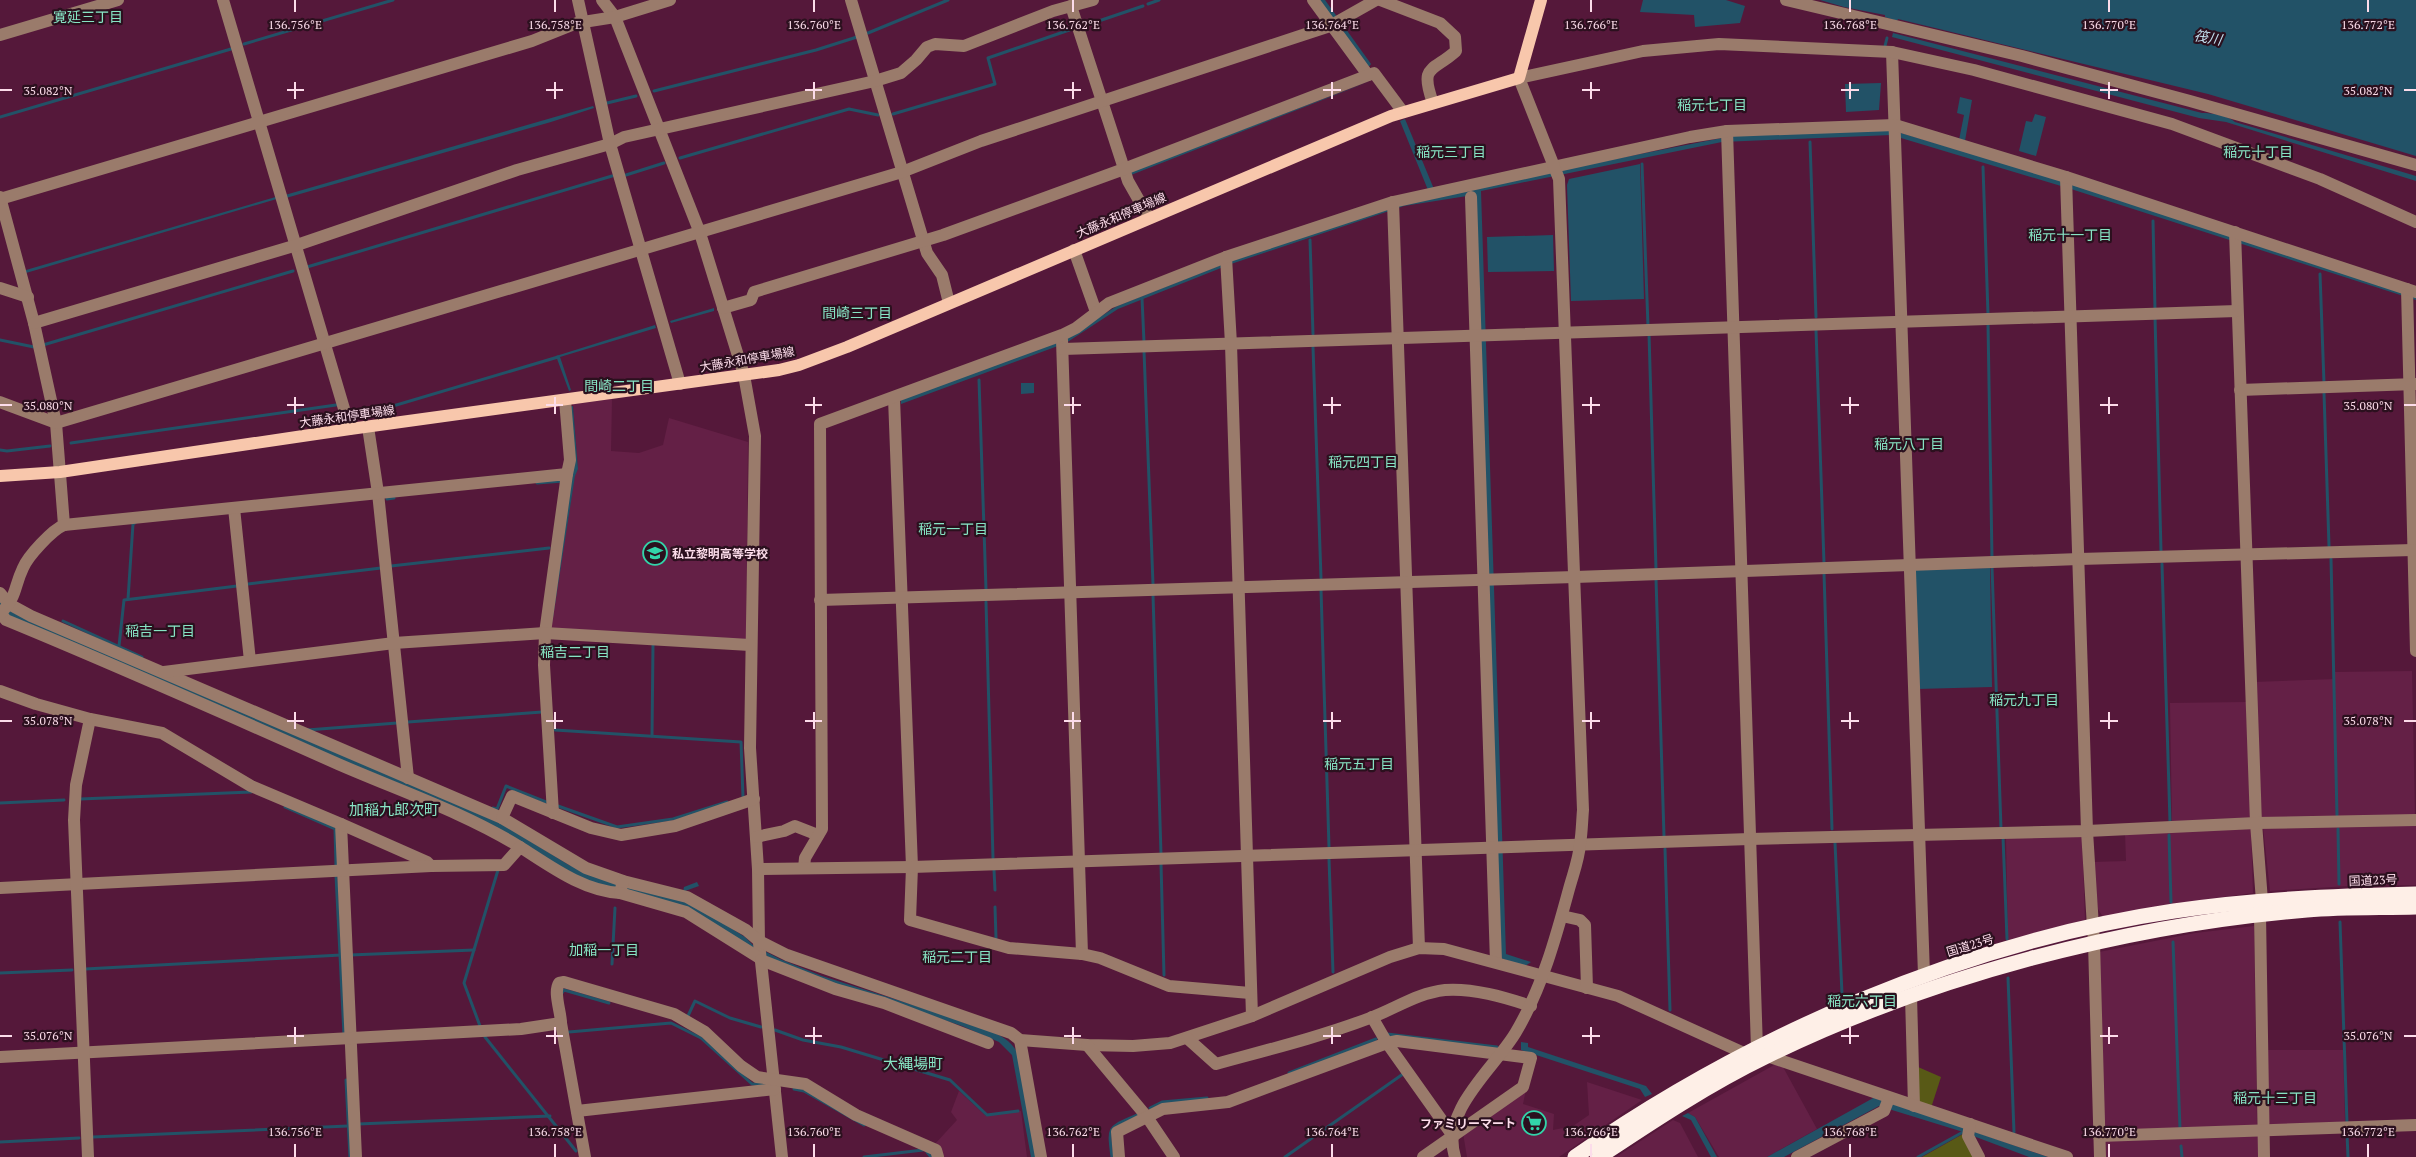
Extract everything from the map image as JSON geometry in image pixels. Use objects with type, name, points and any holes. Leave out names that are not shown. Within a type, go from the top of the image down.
[{"type":"highway","name":"国道23号","points":[[1575,1157],[1613,1131],[1757,1053],[1856,1003],[1924,975],[2010,948],[2092,927],[2174,911],[2261,908],[2416,894]]},
{"type":"highway","name":"国道23号","points":[[1599,1157],[1757,1053],[1964,978],[2094,943],[2261,908],[2309,910],[2416,907]]},
{"type":"main road","points":[[1519,78],[1541,0]]},
{"type":"main road","name":"大藤永和停車場線","points":[[0,476],[60,472],[350,429],[680,384],[799,365],[1326,142],[1403,112],[1519,78]]},
{"type":"street","points":[[0,35],[118,0]]},
{"type":"street","points":[[223,0],[350,429]]},
{"type":"street","points":[[578,0],[585,23],[599,101],[610,144],[680,384]]},
{"type":"street","points":[[602,0],[616,16],[700,233],[744,374],[754,436],[750,748],[758,869],[760,959],[782,1157]]},
{"type":"street","points":[[64,525],[56,423],[28,297],[0,198],[532,41],[577,23],[616,16],[670,0]]},
{"type":"street","points":[[851,0],[924,245],[942,276],[949,303]]},
{"type":"street","points":[[34,323],[296,245],[517,170],[610,144],[624,137],[875,82],[901,73],[928,47],[935,44],[964,46],[1071,6],[1093,0]]},
{"type":"street","points":[[1313,0],[1336,23],[1368,75]]},
{"type":"street","points":[[0,402],[56,423],[902,172],[981,141],[1336,23],[1376,0]]},
{"type":"street","points":[[1380,0],[1440,24],[1455,37],[1456,51],[1434,65],[1429,72],[1427,87],[1432,103]]},
{"type":"street","points":[[1786,0],[2022,56],[2190,101],[2416,166]]},
{"type":"street","points":[[1071,6],[1124,169],[1149,218]]},
{"type":"street","points":[[1455,1157],[1452,1148],[1454,1125],[1463,1104],[1502,1053],[1531,1006],[1562,916],[1580,846],[1582,810],[1575,577],[1566,333],[1556,171],[1519,78],[1643,51],[1685,46],[1718,44],[1892,52],[1974,70],[2172,124],[2320,179],[2416,222]]},
{"type":"street","points":[[1892,52],[1924,975]]},
{"type":"street","points":[[723,308],[750,300],[754,292],[924,245],[1374,73],[1403,112]]},
{"type":"street","points":[[1082,954],[1068,592],[1062,342],[1109,303],[1432,192],[1556,171],[1727,136],[1895,131],[2066,182],[2409,292],[2416,651]]},
{"type":"street","points":[[1727,136],[1757,1053]]},
{"type":"street","points":[[2066,182],[2087,831],[2094,943],[2100,1157]]},
{"type":"street","points":[[1471,196],[1479,336],[1498,849],[1496,962]]},
{"type":"street","points":[[1393,206],[1414,851],[1419,948]]},
{"type":"street","points":[[2235,236],[2256,823],[2261,908],[2264,1157]]},
{"type":"street","points":[[1074,250],[1096,312]]},
{"type":"street","points":[[1226,262],[1231,344],[1252,1016]]},
{"type":"street","points":[[0,288],[28,297]]},
{"type":"street","points":[[804,868],[805,858],[822,829],[820,424],[1062,342],[1231,344],[1733,326],[2237,311]]},
{"type":"street","points":[[2240,390],[2412,384]]},
{"type":"street","points":[[894,398],[912,868],[910,920],[1010,948],[1082,954],[1100,958],[1170,986],[1250,993]]},
{"type":"street","points":[[553,813],[544,665],[545,633],[570,460],[564,400]]},
{"type":"street","points":[[368,427],[378,493],[408,778]]},
{"type":"street","points":[[566,478],[378,493],[64,525],[56,528],[26,562],[13,599],[0,613],[6,620],[352,770],[471,819],[554,869],[588,886],[684,896],[746,930],[759,942],[820,968],[1011,1033],[1020,1040],[1133,1046],[1170,1042],[1252,1016],[1390,957],[1419,948],[1444,949],[1496,962],[1541,977],[1618,996],[1757,1053],[1914,1106],[1969,1130],[2066,1157]]},
{"type":"street","points":[[234,508],[250,662]]},
{"type":"street","points":[[820,600],[1575,577],[2414,548]]},
{"type":"street","points":[[0,593],[9,604],[31,616],[502,818],[563,856],[621,888],[686,912],[760,959],[835,989],[884,1003],[988,1043]]},
{"type":"street","points":[[164,672],[394,643],[545,633],[750,645]]},
{"type":"street","points":[[0,691],[36,704],[90,719],[162,732],[233,776],[428,862],[431,866]]},
{"type":"street","points":[[88,1157],[82,1053],[74,820],[76,785],[90,719]]},
{"type":"street","points":[[502,818],[512,796],[591,828],[621,836],[675,826],[754,799]]},
{"type":"street","points":[[758,869],[912,868],[1750,839],[1918,836],[2256,823],[2416,820]]},
{"type":"street","points":[[341,824],[341,871],[356,1157]]},
{"type":"street","points":[[756,837],[784,831],[795,826],[818,835]]},
{"type":"street","points":[[0,888],[431,866],[504,865],[520,847]]},
{"type":"street","points":[[1562,916],[1580,920],[1585,925],[1587,988]]},
{"type":"street","points":[[585,1157],[561,1023],[561,1009],[557,998],[559,983],[576,984],[674,1014],[705,1032],[741,1066],[757,1078],[774,1084]]},
{"type":"street","points":[[1187,1038],[1216,1064],[1329,1032],[1372,1017],[1415,997],[1447,990],[1505,997],[1531,1006]]},
{"type":"street","points":[[1911,996],[1914,1106]]},
{"type":"street","points":[[1372,1017],[1386,1043],[1453,1136]]},
{"type":"street","points":[[0,1057],[521,1029],[561,1023]]},
{"type":"street","points":[[1020,1040],[1041,1157]]},
{"type":"street","points":[[1119,1157],[1117,1132],[1163,1109],[1228,1102],[1386,1043],[1397,1041],[1532,1058],[1523,1087],[1423,1157]]},
{"type":"street","points":[[1087,1045],[1146,1117],[1174,1157]]},
{"type":"street","points":[[577,1111],[774,1084],[805,1084],[856,1115],[936,1150],[938,1157]]},
{"type":"street","points":[[1797,1157],[1884,1111],[1889,1098]]},
{"type":"street","points":[[2099,1136],[2416,1125]]},
{"type":"street","points":[[1969,1130],[1979,1157]]},
{"type":"shaded area","name":"私立黎明高等学校","points":[[612,399],[611,451],[639,453],[663,445],[669,418],[748,442],[746,639],[552,630],[575,475],[578,469],[573,404]]},
{"type":"shaded area","points":[[2412,671],[2415,815],[2262,818],[2254,682],[2335,679],[2335,672]]},
{"type":"shaded area","points":[[2246,702],[2251,815],[2248,820],[2172,823],[2170,703]]},
{"type":"shaded area","points":[[2416,824],[2416,885],[2363,885],[2270,891],[2263,827]]},
{"type":"shaded area","points":[[2251,829],[2253,893],[2171,904],[2103,917],[2098,909],[2093,862],[2126,861],[2125,833]]},
{"type":"shaded area","points":[[2082,835],[2085,920],[2008,940],[2006,837]]},
{"type":"shaded area","points":[[2254,926],[2257,1126],[2103,1132],[2099,952],[2195,933]]},
{"type":"shaded area","points":[[2266,1050],[2343,1050],[2345,1124],[2271,1126],[2267,1120]]},
{"type":"shaded area","points":[[1776,1064],[1783,1067],[1817,1129],[1767,1157],[1719,1157],[1695,1117],[1688,1113]]},
{"type":"shaded area","points":[[1918,1067],[1941,1077],[1931,1108],[1918,1103]]},
{"type":"shaded area","points":[[1587,1082],[1642,1100],[1559,1157],[1467,1157],[1463,1133],[1526,1089],[1523,1104],[1554,1114],[1553,1130],[1573,1126],[1589,1115]]},
{"type":"shaded area","points":[[959,1091],[986,1116],[1021,1111],[1027,1157],[943,1157],[934,1145],[957,1120],[951,1112]]},
{"type":"shaded area","points":[[1673,1120],[1680,1123],[1698,1157],[1616,1157]]},
{"type":"shaded area","points":[[1963,1134],[1973,1157],[1922,1157]]},
{"type":"shaded area","points":[[2258,1136],[2259,1157],[2103,1157],[2103,1141]]},
{"type":"water","points":[[1319,0],[1325,0],[1371,64],[1368,68]]},
{"type":"water","points":[[1643,0],[1726,0],[1745,6],[1740,23],[1695,27],[1694,15],[1640,12]]},
{"type":"water","name":"筏川","points":[[1820,0],[2416,0],[2416,156],[2208,94],[1898,19],[1897,21],[1885,17],[1885,15]]},
{"type":"water","points":[[1893,33],[2202,113],[2224,116],[2235,122],[2416,176],[2416,181],[2226,122],[2199,118],[1892,37]]},
{"type":"water","points":[[1371,81],[1131,175],[1129,172]]},
{"type":"water","points":[[1881,83],[1879,110],[1846,112],[1845,84]]},
{"type":"water","points":[[1960,97],[1972,100],[1965,141],[1959,140],[1964,115],[1957,113]]},
{"type":"water","points":[[593,106],[594,108],[551,122],[286,198],[285,195]]},
{"type":"water","points":[[2035,114],[2046,117],[2036,156],[2019,151],[2026,121],[2032,122]]},
{"type":"water","points":[[1405,119],[1436,194],[1732,136],[1891,130],[2061,180],[2416,295],[2416,300],[2071,189],[1891,135],[1722,142],[1481,191],[1506,954],[1531,962],[1525,966],[1500,958],[1467,196],[1404,206],[1231,264],[1118,309],[1066,343],[901,404],[901,400],[1092,322],[1117,306],[1233,260],[1430,195],[1400,121]]},
{"type":"water","points":[[1640,164],[1644,299],[1571,301],[1567,185],[1569,179]]},
{"type":"water","points":[[279,196],[280,198],[26,273],[26,270]]},
{"type":"water","points":[[1553,235],[1554,271],[1488,272],[1487,237]]},
{"type":"water","points":[[714,308],[714,311],[671,323],[670,321]]},
{"type":"water","points":[[655,325],[656,328],[560,357],[571,390],[569,391],[556,356]]},
{"type":"water","points":[[1021,383],[1034,383],[1034,393],[1021,394]]},
{"type":"water","points":[[573,406],[578,469],[575,476],[552,624],[569,407]]},
{"type":"water","points":[[1990,568],[1992,687],[1917,689],[1914,570]]},
{"type":"water","points":[[0,600],[458,803],[507,827],[569,865],[681,900],[684,887],[697,882],[699,886],[685,891],[704,911],[745,937],[753,945],[780,959],[822,976],[951,1017],[997,1034],[1012,1044],[1017,1052],[1036,1157],[1031,1157],[1012,1055],[999,1042],[962,1026],[793,970],[737,940],[697,912],[589,882],[551,861],[13,619],[0,608]]},
{"type":"water","points":[[1521,1042],[1528,1043],[1528,1047],[1646,1086],[1652,1094],[1645,1097],[1640,1089],[1521,1050]]},
{"type":"water","points":[[1875,1097],[2048,1157],[2029,1157],[1960,1131],[1879,1106],[1784,1157],[1767,1157]]},
{"type":"water","points":[[1688,1113],[1695,1117],[1717,1157],[1711,1157],[1691,1120],[1682,1116]]},
{"type":"waterway","points":[[244,44],[393,0]]},
{"type":"waterway","points":[[868,33],[948,0]]},
{"type":"waterway","points":[[1148,4],[1159,0]]},
{"type":"waterway","points":[[1081,27],[1143,6]]},
{"type":"waterway","points":[[893,114],[995,84],[988,58],[1075,28]]},
{"type":"waterway","points":[[654,91],[816,50],[857,37]]},
{"type":"waterway","points":[[1885,46],[1887,38]]},
{"type":"waterway","points":[[0,117],[231,49]]},
{"type":"waterway","points":[[607,103],[636,96]]},
{"type":"waterway","points":[[680,158],[849,109],[878,115]]},
{"type":"waterway","points":[[1810,142],[1816,317]]},
{"type":"waterway","points":[[626,175],[664,163]]},
{"type":"waterway","points":[[1642,164],[1648,326]]},
{"type":"waterway","points":[[1983,167],[1988,314]]},
{"type":"waterway","points":[[307,267],[612,176]]},
{"type":"waterway","points":[[2153,221],[2155,309]]},
{"type":"waterway","points":[[1310,240],[1313,334]]},
{"type":"waterway","points":[[43,345],[293,271]]},
{"type":"waterway","points":[[2320,274],[2324,383]]},
{"type":"waterway","points":[[1142,298],[1144,342]]},
{"type":"waterway","points":[[2155,317],[2161,551]]},
{"type":"waterway","points":[[1988,324],[1992,558]]},
{"type":"waterway","points":[[1816,330],[1824,563]]},
{"type":"waterway","points":[[1649,334],[1656,569]]},
{"type":"waterway","points":[[0,340],[34,347]]},
{"type":"waterway","points":[[1313,347],[1321,578]]},
{"type":"waterway","points":[[1144,351],[1153,584]]},
{"type":"waterway","points":[[356,417],[558,357]]},
{"type":"waterway","points":[[979,380],[986,589]]},
{"type":"waterway","points":[[2324,393],[2329,546]]},
{"type":"waterway","points":[[71,443],[336,405]]},
{"type":"waterway","points":[[0,450],[7,451],[50,446]]},
{"type":"waterway","points":[[537,483],[563,481]]},
{"type":"waterway","points":[[387,499],[394,498]]},
{"type":"waterway","points":[[128,599],[133,524],[135,523]]},
{"type":"waterway","points":[[391,566],[549,548]]},
{"type":"waterway","points":[[2331,559],[2337,815]]},
{"type":"waterway","points":[[2162,564],[2170,822]]},
{"type":"waterway","points":[[1992,567],[2001,829]]},
{"type":"waterway","points":[[248,584],[381,568]]},
{"type":"waterway","points":[[1824,573],[1832,829]]},
{"type":"waterway","points":[[1656,579],[1664,836]]},
{"type":"waterway","points":[[119,646],[124,600],[237,586]]},
{"type":"waterway","points":[[1321,590],[1329,847]]},
{"type":"waterway","points":[[1153,595],[1161,854]]},
{"type":"waterway","points":[[986,602],[993,858]]},
{"type":"waterway","points":[[63,621],[142,657]]},
{"type":"waterway","points":[[652,736],[653,645]]},
{"type":"waterway","points":[[408,722],[542,712]]},
{"type":"waterway","points":[[307,730],[397,723]]},
{"type":"waterway","points":[[555,730],[741,742],[743,797]]},
{"type":"waterway","points":[[493,808],[497,809],[506,786],[546,802]]},
{"type":"waterway","points":[[80,799],[251,792]]},
{"type":"waterway","points":[[0,803],[64,800]]},
{"type":"waterway","points":[[558,806],[617,827],[673,819],[727,802]]},
{"type":"waterway","points":[[285,807],[335,829],[336,866]]},
{"type":"waterway","points":[[2338,829],[2339,884]]},
{"type":"waterway","points":[[2169,835],[2171,902]]},
{"type":"waterway","points":[[2003,837],[2007,939]]},
{"type":"waterway","points":[[1835,843],[1842,994]]},
{"type":"waterway","points":[[1665,849],[1670,1010]]},
{"type":"waterway","points":[[1329,859],[1333,972]]},
{"type":"waterway","points":[[1161,864],[1164,975]]},
{"type":"waterway","points":[[480,1026],[464,983],[498,870]]},
{"type":"waterway","points":[[994,870],[995,890]]},
{"type":"waterway","points":[[336,875],[344,1035]]},
{"type":"waterway","points":[[995,907],[996,938]]},
{"type":"waterway","points":[[612,964],[615,908]]},
{"type":"waterway","points":[[2340,922],[2347,1123]]},
{"type":"waterway","points":[[2173,942],[2180,1128]]},
{"type":"waterway","points":[[350,955],[474,950]]},
{"type":"waterway","points":[[85,969],[341,955]]},
{"type":"waterway","points":[[0,973],[72,970]]},
{"type":"waterway","points":[[2008,978],[2014,1132]]},
{"type":"waterway","points":[[562,993],[564,990],[609,1003]]},
{"type":"waterway","points":[[687,1018],[695,1001],[730,1018],[761,1027]]},
{"type":"waterway","points":[[569,1032],[671,1023],[701,1038],[752,1084],[764,1084]]},
{"type":"waterway","points":[[775,1030],[803,1040],[841,1047],[950,1080],[987,1115],[1018,1111]]},
{"type":"waterway","points":[[1387,1034],[1497,1047]]},
{"type":"waterway","points":[[485,1037],[576,1151]]},
{"type":"waterway","points":[[1289,1073],[1376,1039]]},
{"type":"waterway","points":[[1285,1157],[1403,1074]]},
{"type":"waterway","points":[[346,1080],[350,1157]]},
{"type":"waterway","points":[[794,1089],[804,1091],[864,1125]]},
{"type":"waterway","points":[[1150,1108],[1162,1102],[1207,1098]]},
{"type":"waterway","points":[[1112,1157],[1110,1139],[1112,1129],[1137,1115]]},
{"type":"waterway","points":[[358,1124],[550,1116]]},
{"type":"waterway","points":[[93,1137],[348,1126]]},
{"type":"waterway","points":[[1918,1157],[1963,1132]]},
{"type":"waterway","points":[[2347,1134],[2348,1157]]},
{"type":"waterway","points":[[0,1142],[79,1138]]},
{"type":"waterway","points":[[2181,1146],[2182,1157]]},
{"type":"waterway","points":[[864,1157],[923,1150]]},
{"type":"waterway","points":[[927,1152],[931,1157]]},
{"type":"place","name":"私立黎明高等学校","points":[[655,553]]},
{"type":"place","name":"ファミリーマート","points":[[1534,1123]]},
{"type":"district","name":"寛延三丁目","points":[[88,16]]},
{"type":"district","name":"稲元七丁目","points":[[1712,104]]},
{"type":"district","name":"稲元三丁目","points":[[1451,151]]},
{"type":"district","name":"稲元十丁目","points":[[2258,151]]},
{"type":"district","name":"稲元十一丁目","points":[[2070,234]]},
{"type":"district","name":"間崎三丁目","points":[[857,312]]},
{"type":"district","name":"間崎二丁目","points":[[619,385]]},
{"type":"district","name":"稲元八丁目","points":[[1909,443]]},
{"type":"district","name":"稲元四丁目","points":[[1363,461]]},
{"type":"district","name":"稲元一丁目","points":[[953,528]]},
{"type":"district","name":"稲吉一丁目","points":[[160,630]]},
{"type":"district","name":"稲吉二丁目","points":[[575,651]]},
{"type":"district","name":"稲元九丁目","points":[[2024,699]]},
{"type":"district","name":"稲元五丁目","points":[[1359,763]]},
{"type":"district","name":"加稲九郎次町","points":[[394,809]]},
{"type":"district","name":"加稲一丁目","points":[[604,949]]},
{"type":"district","name":"稲元二丁目","points":[[957,956]]},
{"type":"district","name":"稲元六丁目","points":[[1862,1000]]},
{"type":"district","name":"大縄場町","points":[[913,1063]]},
{"type":"district","name":"稲元十三丁目","points":[[2275,1097]]}]
